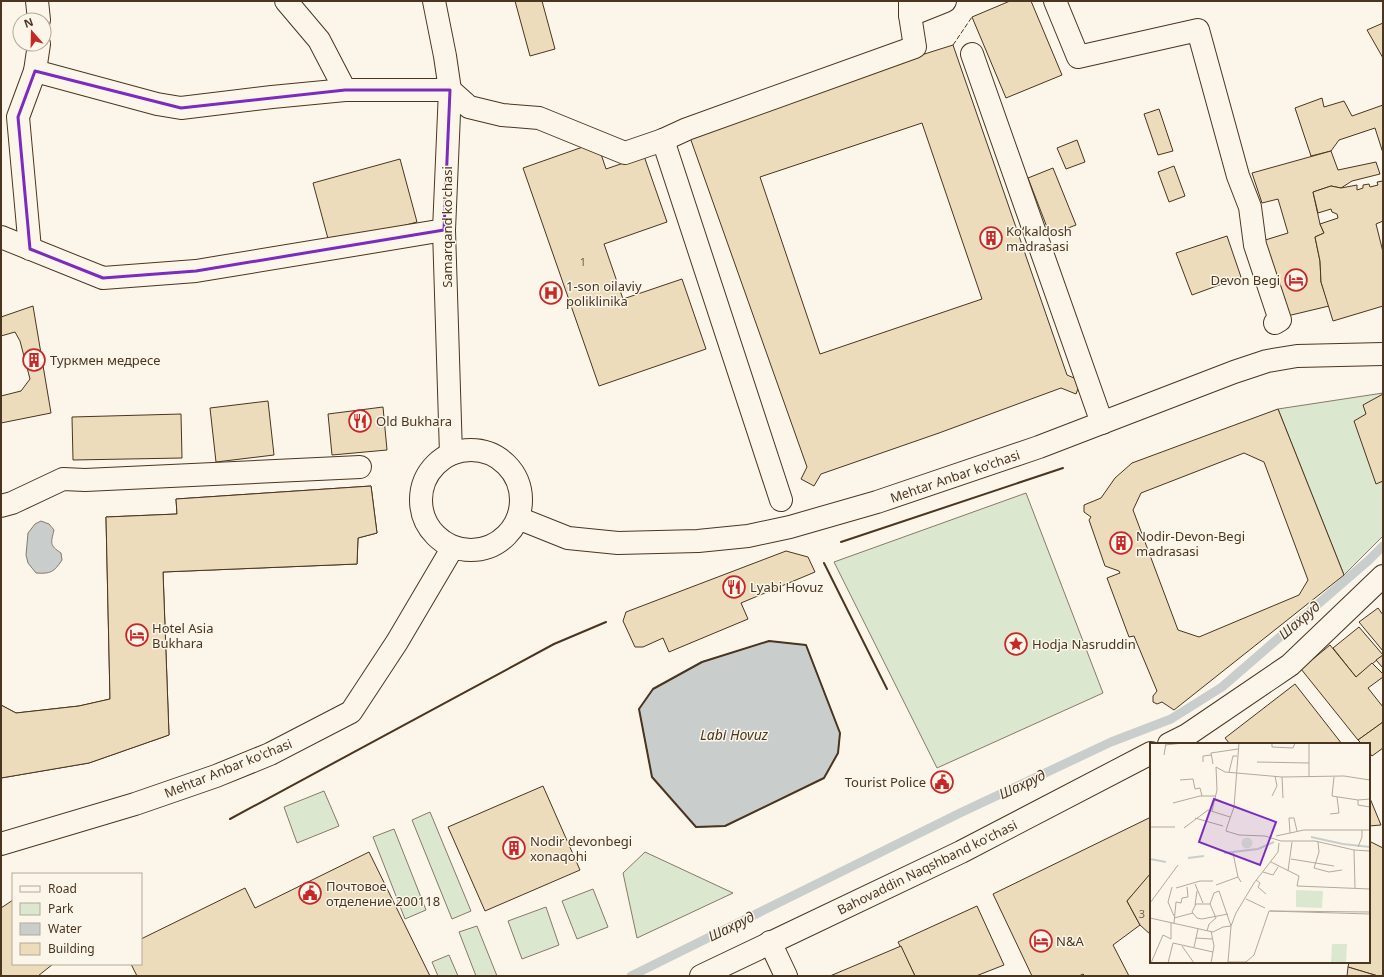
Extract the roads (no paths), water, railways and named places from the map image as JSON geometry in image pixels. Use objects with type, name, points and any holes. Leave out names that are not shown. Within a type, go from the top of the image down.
[{"type":"street","points":[[37,1],[38,12]]},
{"type":"street","points":[[286,1],[319,40],[345,90]]},
{"type":"street","name":"Samarqand ko'chasi","points":[[434,1],[450,90],[444,230],[451,454]]},
{"type":"street","points":[[35,71],[157,104],[181,108],[345,90],[450,90],[469,106],[502,115],[539,118],[625,152],[663,140],[687,129],[915,47],[910,8],[945,1]]},
{"type":"street","points":[[1055,1],[1078,57],[1198,30],[1238,176],[1250,207],[1255,245],[1280,320],[1275,323]]},
{"type":"street","points":[[30,249],[18,118],[35,71],[38,52]]},
{"type":"street","points":[[972,54],[1102,423]]},
{"type":"street","points":[[663,140],[781,500]]},
{"type":"street","points":[[1,237],[103,278],[196,271],[444,230]]},
{"type":"street","name":"Mehtar Anbar ko'chasi","points":[[518,518],[568,538],[618,543],[698,540],[748,536],[790,527],[877,502],[1039,447],[1234,372],[1267,361],[1297,356],[1383,354]]},
{"type":"street","points":[[470,450],[489,453],[506,464],[518,480],[521,499],[518,518],[508,535],[491,546],[472,550],[453,547],[436,536],[425,520],[421,501],[424,482],[435,465],[451,454],[470,450]]},
{"type":"street","points":[[1,506],[12,503],[63,478],[85,480],[360,467]]},
{"type":"street","name":"Mehtar Anbar ko'chasi","points":[[3,842],[135,804],[211,777],[270,754],[351,712],[398,642],[453,547]]},
{"type":"street","points":[[1171,743],[1187,735],[1290,665],[1383,576]]},
{"type":"street","name":"Bahovaddin Naqshband ko'chasi","points":[[701,976],[961,852],[1150,754]]},
{"type":"street","points":[[770,942],[786,976]]},
{"type":"water","points":[[41,521],[49,524],[54,530],[52,543],[54,548],[61,553],[62,560],[52,571],[36,573],[28,563],[26,555],[28,533],[35,524]]},
{"type":"water","name":"Labi Hovuz","points":[[769,641],[806,645],[840,733],[838,753],[824,778],[725,826],[696,827],[652,777],[639,709],[653,689],[702,662]]},
{"type":"waterway","name":"Шахруд","points":[[631,976],[960,813],[1111,742],[1171,719],[1222,687],[1369,560],[1383,546]]},
{"type":"place","name":"Koʻkaldosh madrasasi","points":[[991,238]]},
{"type":"place","name":"Devon Begi","points":[[1296,280]]},
{"type":"place","name":"1-son oilaviy poliklinika","points":[[551,293]]},
{"type":"place","name":"Туркмен медресе","points":[[34,360]]},
{"type":"place","name":"Old Bukhara","points":[[360,421]]},
{"type":"place","name":"Nodir-Devon-Begi madrasasi","points":[[1121,543]]},
{"type":"place","name":"Lyabi Hovuz","points":[[734,587]]},
{"type":"place","name":"Hotel Asia Bukhara","points":[[137,635]]},
{"type":"place","name":"Hodja Nasruddin","points":[[1016,644]]},
{"type":"place","name":"Tourist Police","points":[[942,782]]},
{"type":"place","name":"Nodir devonbegi xonaqohi","points":[[514,848]]},
{"type":"place","name":"Почтовое отделение 200118","points":[[310,893]]},
{"type":"place","name":"N&A","points":[[1041,941]]}]
